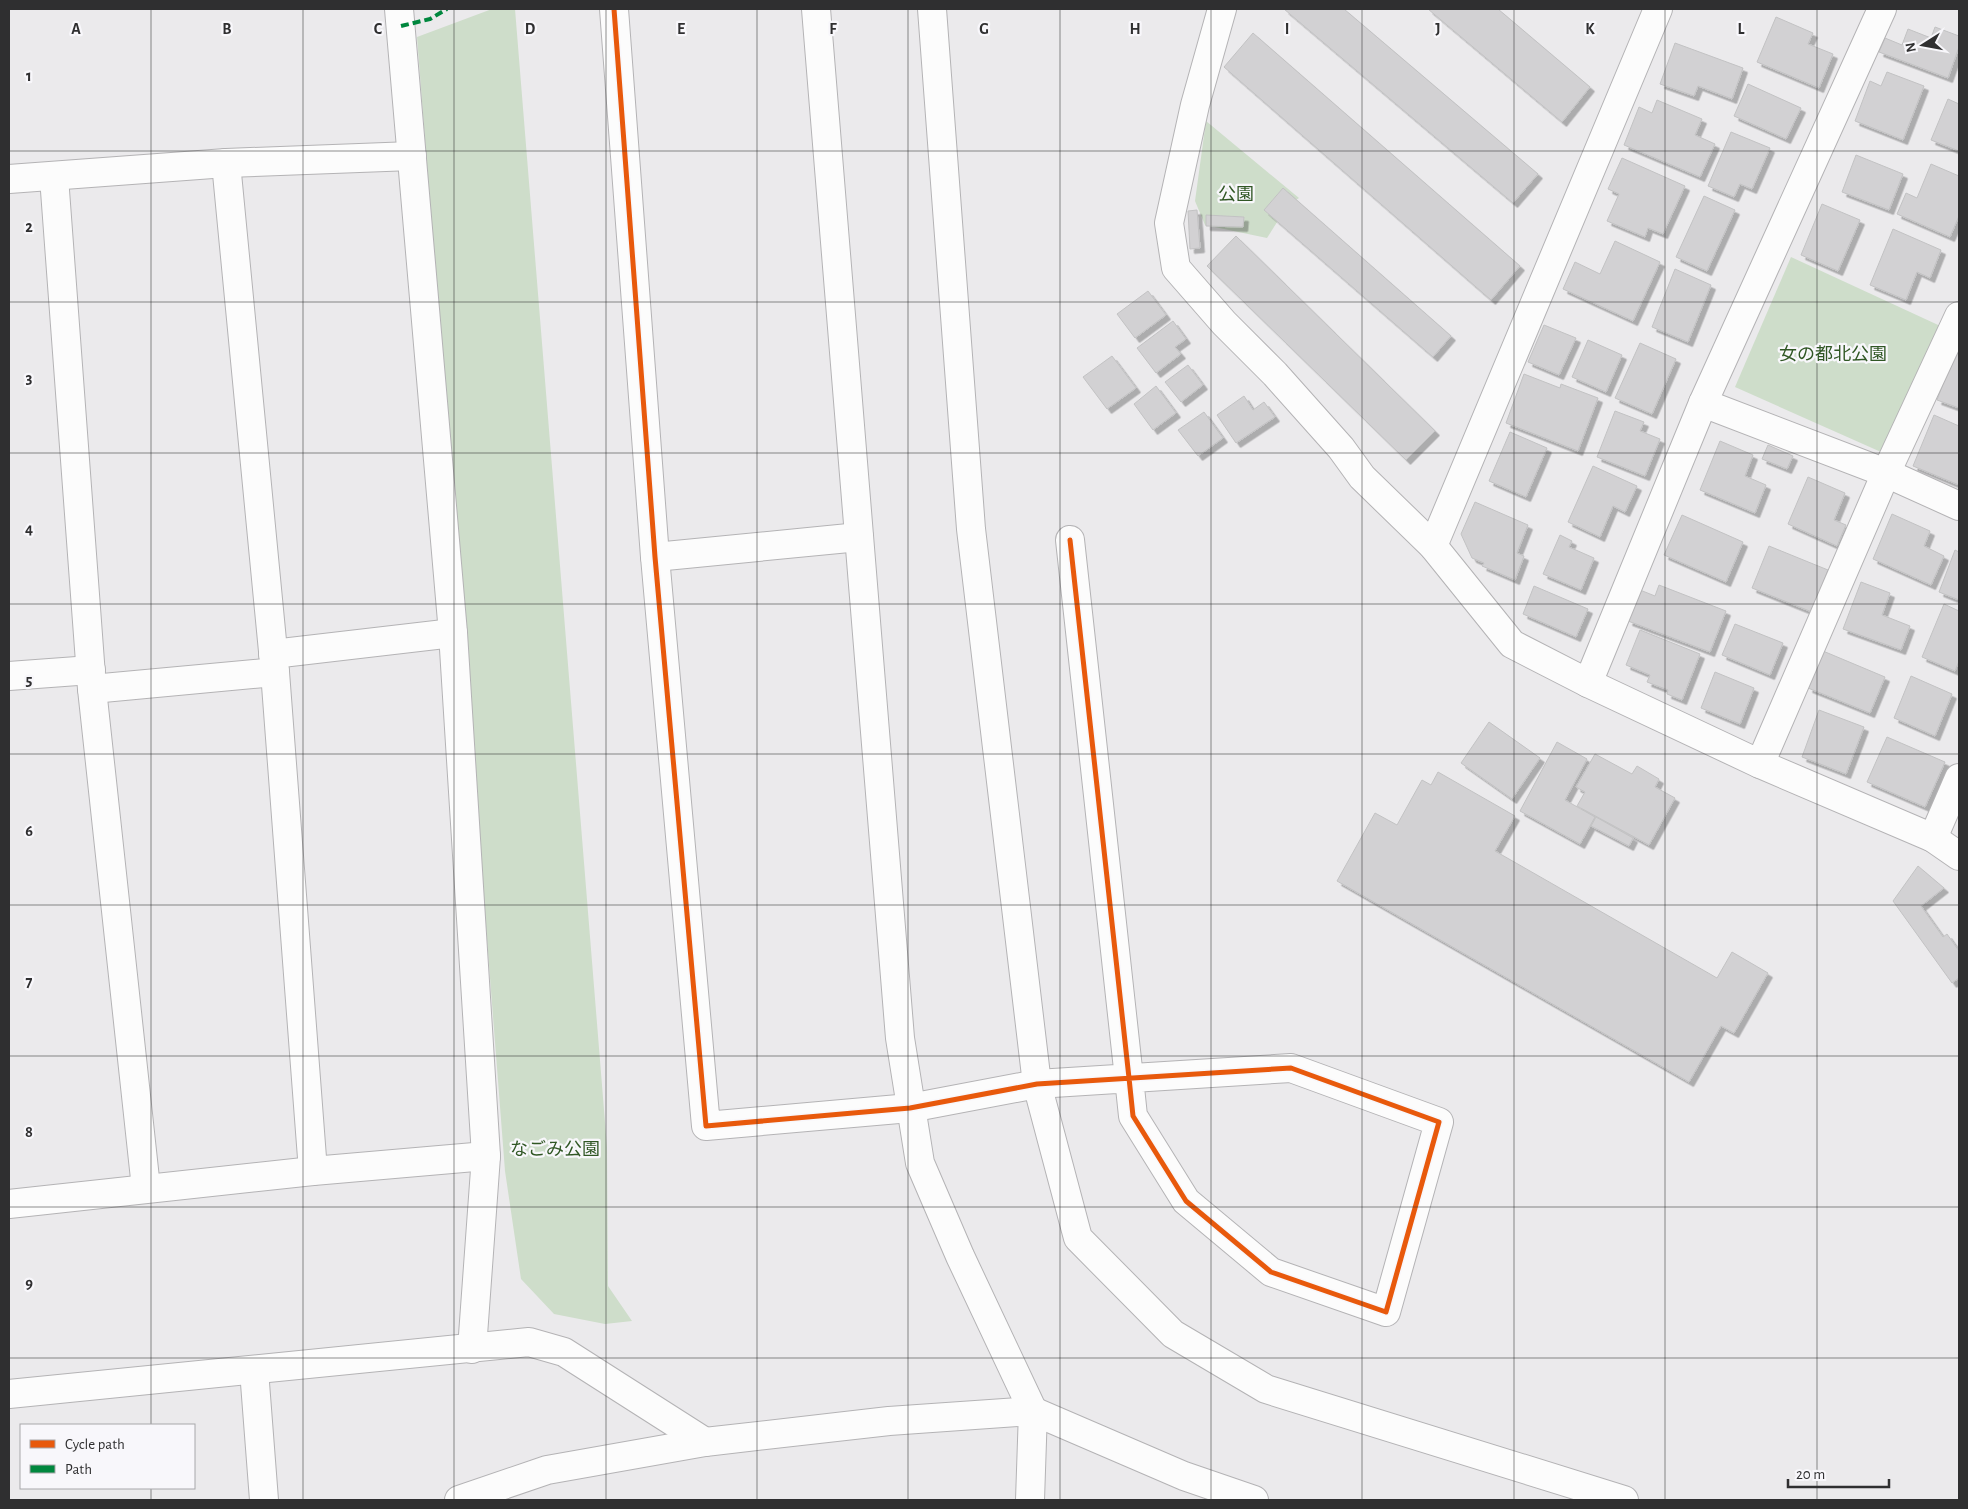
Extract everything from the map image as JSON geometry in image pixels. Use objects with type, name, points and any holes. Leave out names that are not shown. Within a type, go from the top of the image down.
[{"type":"street","points":[[399,9],[453,632],[486,1156],[472,1349]]},
{"type":"street","points":[[614,9],[655,557],[706,1126],[910,1108],[1037,1084],[1129,1078],[1291,1068],[1439,1122],[1386,1312],[1271,1272],[1186,1202],[1133,1116],[1129,1078],[1070,540]]},
{"type":"street","points":[[816,9],[900,1038],[910,1108],[920,1163],[960,1256],[1033,1411],[1030,1500]]},
{"type":"street","points":[[932,9],[971,529],[1037,1084],[1078,1238],[1173,1334],[1266,1388],[1624,1500]]},
{"type":"street","points":[[1222,9],[1195,105],[1169,223],[1176,268],[1224,323],[1275,374],[1341,448],[1362,477],[1432,546],[1512,644],[1588,683],[1760,764],[1933,838],[1959,856]]},
{"type":"street","points":[[1432,546],[1658,9]]},
{"type":"street","points":[[1588,683],[1702,403],[1882,9]]},
{"type":"street","points":[[9,179],[226,163],[412,156]]},
{"type":"street","points":[[226,163],[274,663],[313,1171]]},
{"type":"street","points":[[54,177],[91,679],[146,1188]]},
{"type":"street","points":[[1760,764],[1886,473],[1959,316]]},
{"type":"street","points":[[1702,403],[1886,473],[1959,506]]},
{"type":"street","points":[[655,557],[859,537]]},
{"type":"street","points":[[9,676],[91,679],[274,663],[453,632]]},
{"type":"street","points":[[1933,838],[1959,778]]},
{"type":"street","points":[[9,1204],[313,1171],[486,1156]]},
{"type":"street","points":[[9,1394],[529,1342],[564,1352],[705,1442]]},
{"type":"street","points":[[254,1370],[264,1500]]},
{"type":"street","points":[[459,1500],[547,1470],[705,1442],[890,1421],[1033,1411],[1184,1476],[1254,1500]]},
{"type":"green space","name":"なごみ公園","points":[[492,9],[515,9],[607,1147],[608,1286],[632,1321],[605,1324],[554,1314],[521,1279],[505,1171],[417,37]]},
{"type":"green space","name":"公園","points":[[1206,121],[1299,198],[1288,205],[1267,238],[1205,225],[1195,201]]},
{"type":"green space","name":"女の都北公園","points":[[1791,257],[1949,330],[1881,452],[1735,387]]},
{"type":"building","points":[[1284,9],[1344,9],[1538,174],[1513,203]]},
{"type":"building","points":[[1428,9],[1498,9],[1590,87],[1562,122]]},
{"type":"building","points":[[1776,17],[1813,33],[1808,44],[1833,54],[1819,88],[1757,62]]},
{"type":"building","points":[[1935,27],[1959,36],[1959,47],[1948,78],[1879,52],[1885,38],[1902,45],[1908,29],[1931,38]]},
{"type":"building","points":[[1253,33],[1520,266],[1491,300],[1224,67]]},
{"type":"building","points":[[1675,43],[1743,68],[1732,99],[1698,86],[1694,96],[1660,84]]},
{"type":"building","points":[[1887,72],[1924,86],[1903,140],[1855,121],[1870,81],[1881,86]]},
{"type":"building","points":[[1748,84],[1801,108],[1786,139],[1734,116]]},
{"type":"building","points":[[1948,99],[1959,104],[1959,151],[1931,140]]},
{"type":"building","points":[[1657,100],[1702,119],[1695,135],[1715,144],[1700,177],[1624,145],[1639,107],[1652,113]]},
{"type":"building","points":[[1731,132],[1770,148],[1752,189],[1740,184],[1734,197],[1708,186]]},
{"type":"building","points":[[1856,155],[1903,174],[1889,210],[1842,192]]},
{"type":"building","points":[[1622,158],[1685,186],[1663,234],[1648,228],[1645,237],[1607,221],[1619,194],[1608,189]]},
{"type":"building","points":[[1931,164],[1959,176],[1959,216],[1950,237],[1897,214],[1906,193],[1917,198]]},
{"type":"building","points":[[1283,188],[1451,336],[1433,357],[1264,210]]},
{"type":"building","points":[[1704,196],[1735,210],[1707,271],[1676,257]]},
{"type":"building","points":[[1822,204],[1860,220],[1838,271],[1801,255]]},
{"type":"building","points":[[1197,210],[1200,248],[1190,249],[1188,211]]},
{"type":"building","points":[[1206,215],[1244,217],[1243,227],[1206,226]]},
{"type":"building","points":[[1893,229],[1941,250],[1930,278],[1917,272],[1906,300],[1870,285]]},
{"type":"building","points":[[1236,236],[1435,431],[1406,460],[1207,266]]},
{"type":"building","points":[[1615,241],[1660,262],[1633,321],[1563,289],[1575,262],[1600,274]]},
{"type":"building","points":[[1675,269],[1711,285],[1688,342],[1652,327]]},
{"type":"building","points":[[1148,291],[1166,315],[1135,338],[1117,314]]},
{"type":"building","points":[[1173,321],[1186,339],[1175,347],[1181,354],[1156,373],[1137,348]]},
{"type":"building","points":[[1544,325],[1576,338],[1559,375],[1528,362]]},
{"type":"building","points":[[1588,340],[1622,355],[1606,392],[1572,377]]},
{"type":"building","points":[[1640,343],[1676,359],[1652,414],[1615,398]]},
{"type":"building","points":[[1955,351],[1959,353],[1959,408],[1937,400]]},
{"type":"building","points":[[1112,356],[1136,388],[1107,409],[1083,377]]},
{"type":"building","points":[[1188,365],[1203,385],[1181,402],[1165,382]]},
{"type":"building","points":[[1524,374],[1560,388],[1561,384],[1598,398],[1578,451],[1506,423]]},
{"type":"building","points":[[1156,386],[1176,413],[1153,430],[1134,404]]},
{"type":"building","points":[[1244,396],[1253,410],[1264,402],[1275,417],[1236,443],[1217,415]]},
{"type":"building","points":[[1615,411],[1644,422],[1640,431],[1660,439],[1645,476],[1597,457]]},
{"type":"building","points":[[1204,412],[1223,438],[1198,456],[1178,430]]},
{"type":"building","points":[[1934,415],[1959,426],[1959,485],[1913,466]]},
{"type":"building","points":[[1510,432],[1547,448],[1526,497],[1489,481]]},
{"type":"building","points":[[1720,441],[1753,455],[1745,476],[1766,485],[1755,513],[1700,490]]},
{"type":"building","points":[[1768,445],[1793,456],[1787,469],[1762,459]]},
{"type":"building","points":[[1593,466],[1637,486],[1625,512],[1613,506],[1600,537],[1568,522]]},
{"type":"building","points":[[1808,477],[1845,493],[1834,520],[1846,525],[1837,546],[1788,524]]},
{"type":"building","points":[[1475,502],[1528,525],[1517,553],[1524,556],[1515,580],[1482,566],[1484,563],[1472,558],[1461,534]]},
{"type":"building","points":[[1892,514],[1930,531],[1924,546],[1944,556],[1931,585],[1873,559]]},
{"type":"building","points":[[1682,515],[1743,542],[1726,582],[1664,555]]},
{"type":"building","points":[[1560,535],[1572,541],[1569,547],[1594,558],[1581,590],[1543,574]]},
{"type":"building","points":[[1769,546],[1828,570],[1812,612],[1752,588]]},
{"type":"building","points":[[1955,550],[1959,552],[1959,600],[1939,592]]},
{"type":"building","points":[[1861,582],[1890,593],[1882,615],[1910,626],[1901,650],[1843,629]]},
{"type":"building","points":[[1659,585],[1726,611],[1710,652],[1628,621],[1640,590],[1655,596]]},
{"type":"building","points":[[1534,586],[1588,609],[1576,637],[1523,614]]},
{"type":"building","points":[[1944,604],[1959,611],[1959,661],[1955,671],[1922,657]]},
{"type":"building","points":[[1735,624],[1783,643],[1770,675],[1722,655]]},
{"type":"building","points":[[1640,630],[1700,654],[1682,700],[1667,694],[1668,690],[1647,682],[1650,675],[1626,665]]},
{"type":"building","points":[[1823,651],[1885,677],[1870,713],[1808,688]]},
{"type":"building","points":[[1715,672],[1754,688],[1740,724],[1701,708]]},
{"type":"building","points":[[1911,676],[1952,694],[1935,736],[1894,718]]},
{"type":"building","points":[[1819,710],[1864,727],[1846,774],[1802,757]]},
{"type":"building","points":[[1489,722],[1540,758],[1512,799],[1461,763]]},
{"type":"building","points":[[1887,737],[1945,762],[1925,807],[1867,782]]},
{"type":"building","points":[[1557,742],[1587,759],[1565,800],[1595,817],[1580,844],[1520,811]]},
{"type":"building","points":[[1595,754],[1632,774],[1637,766],[1659,779],[1655,787],[1675,798],[1649,845],[1577,806],[1585,792],[1576,787]]},
{"type":"building","points":[[1438,772],[1515,816],[1495,851],[1717,978],[1732,952],[1768,973],[1734,1033],[1721,1026],[1689,1082],[1337,881],[1375,813],[1397,825],[1422,780],[1431,785]]},
{"type":"building","points":[[1596,817],[1633,838],[1629,846],[1591,826]]},
{"type":"building","points":[[1918,866],[1944,888],[1921,906],[1943,937],[1947,934],[1959,951],[1959,978],[1952,983],[1893,901]]},
{"type":"marked path","points":[[401,26],[430,19],[447,9]]},
{"type":"cycle path","points":[[614,9],[655,557],[706,1126],[910,1108],[1037,1084],[1291,1068],[1439,1122],[1386,1312],[1271,1272],[1186,1201],[1133,1116],[1129,1078],[1070,540]]}]
